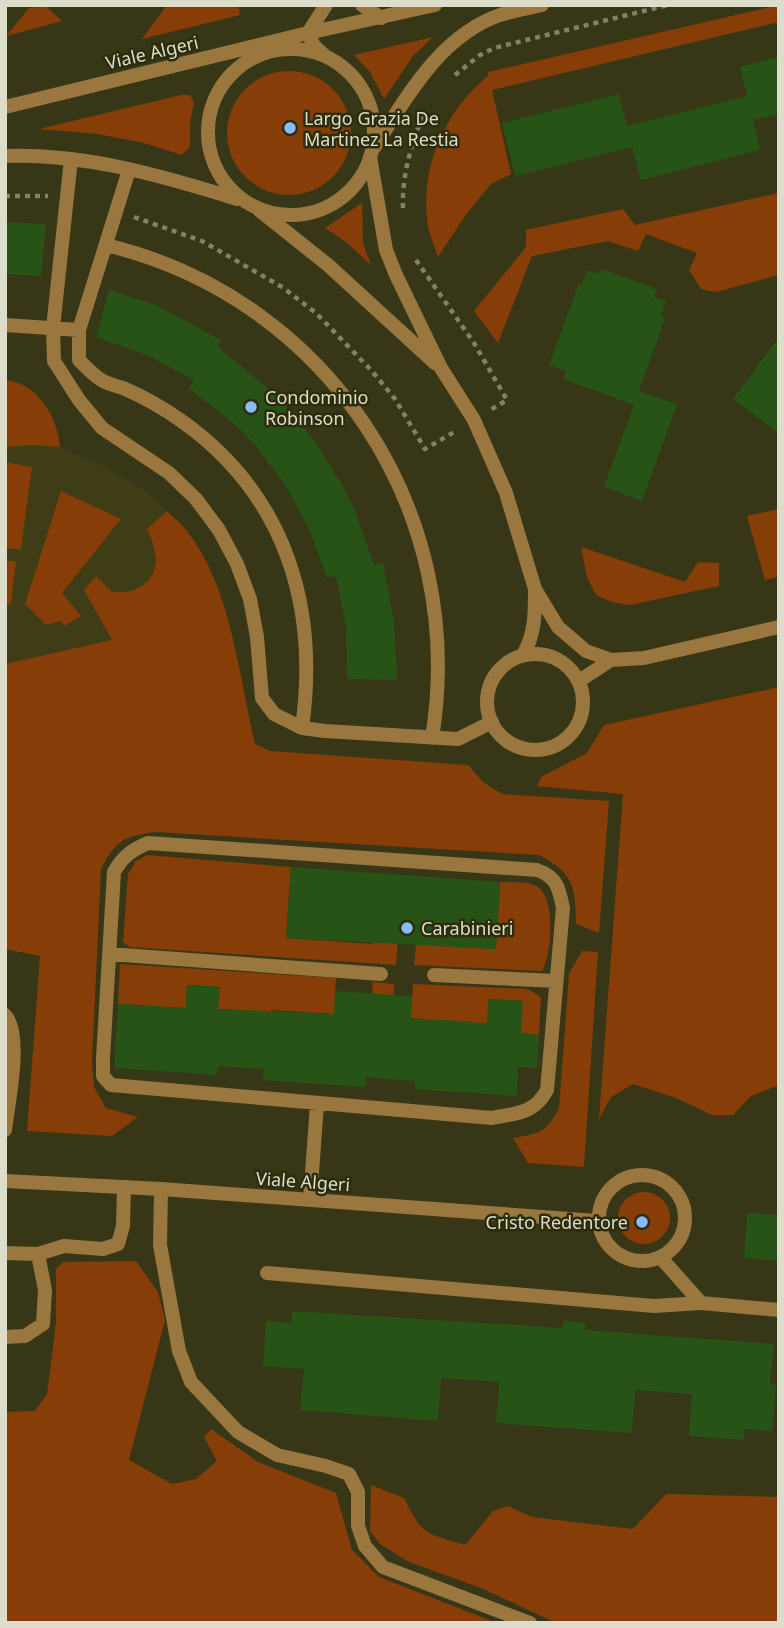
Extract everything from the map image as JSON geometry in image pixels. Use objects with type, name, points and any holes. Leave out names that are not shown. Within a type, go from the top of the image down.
[{"type":"street","points":[[243,201],[229,189],[218,174],[211,156],[208,137],[214,100],[235,70],[251,59],[274,51],[308,33],[326,5]]},
{"type":"street","points":[[362,5],[381,18]]},
{"type":"street","name":"Viale Algeri","points":[[5,107],[435,5]]},
{"type":"street","points":[[259,210],[275,215],[293,216],[326,208],[341,198],[363,173],[371,153],[418,81],[435,61],[468,31],[499,15],[542,5]]},
{"type":"street","points":[[308,33],[314,46],[341,66],[365,95],[372,122],[371,153],[386,250],[441,369],[474,420],[506,493],[535,589],[558,627],[586,651],[611,660],[644,658],[779,627]]},
{"type":"street","points":[[227,54],[294,49],[325,56]]},
{"type":"street","points":[[5,156],[71,159],[173,178],[243,201],[259,210],[328,265],[441,369]]},
{"type":"street","points":[[71,159],[53,328],[54,361],[79,400],[102,428],[169,473],[196,499],[219,530],[237,564],[250,599],[257,637],[262,698],[274,714],[302,728],[458,739],[492,722]]},
{"type":"street","points":[[129,170],[79,330],[79,360],[101,380],[143,397],[200,435],[233,467],[272,523],[291,565],[302,609],[308,677],[302,728]]},
{"type":"street","points":[[106,245],[141,255],[202,280],[258,314],[309,356],[371,432],[414,520],[431,584],[439,671],[432,738]]},
{"type":"street","points":[[5,325],[79,330]]},
{"type":"street","points":[[523,655],[531,641],[535,625],[535,589]]},
{"type":"street","points":[[540,654],[556,658],[569,667],[579,681],[583,711],[578,725],[568,737],[555,746],[526,750],[500,735],[492,722],[487,706],[489,689],[496,674],[508,662],[523,655],[540,654]]},
{"type":"street","points":[[579,681],[611,660]]},
{"type":"street","points":[[148,843],[537,870],[549,875],[559,890],[563,908],[547,1090],[540,1104],[524,1112],[492,1118],[111,1085],[103,1076],[109,954],[114,872],[121,859],[132,850],[148,843]]},
{"type":"street","points":[[109,954],[381,974]]},
{"type":"street","points":[[434,975],[556,981]]},
{"type":"street","points":[[5,1015],[10,1020],[14,1043],[5,1130]]},
{"type":"street","points":[[310,1200],[317,1104]]},
{"type":"street","points":[[641,1173],[664,1179],[680,1196],[686,1219],[679,1242],[661,1258],[640,1262],[620,1256],[605,1241],[597,1221],[602,1198],[618,1180],[641,1173]]},
{"type":"street","name":"Viale Algeri","points":[[5,1181],[161,1189],[597,1221]]},
{"type":"street","points":[[5,1253],[38,1254],[64,1246],[103,1249],[118,1244],[123,1226],[124,1187]]},
{"type":"street","points":[[161,1189],[160,1245],[179,1352],[191,1382],[238,1432],[277,1455],[349,1474],[358,1492],[358,1526],[365,1546],[383,1567],[530,1623]]},
{"type":"street","points":[[5,1337],[24,1336],[43,1324],[45,1290],[38,1254]]},
{"type":"street","points":[[661,1258],[701,1303]]},
{"type":"street","points":[[267,1273],[654,1306],[701,1303],[779,1310]]},
{"type":"path","points":[[452,78],[494,48],[668,5]]},
{"type":"path","points":[[404,216],[403,182],[408,158],[424,114]]},
{"type":"path","points":[[5,196],[66,196]]},
{"type":"path","points":[[116,210],[202,241],[282,287],[316,313],[395,399],[425,449],[507,400],[474,344],[413,253]]},
{"type":"shaded area","points":[[167,5],[238,5],[240,15],[142,39]]},
{"type":"shaded area","points":[[779,5],[779,22],[492,90],[511,174],[491,184],[467,213],[438,257],[428,226],[426,205],[431,163],[447,124],[472,90],[488,76],[488,72]]},
{"type":"shaded area","points":[[46,6],[62,21],[6,36],[29,8]]},
{"type":"shaded area","points":[[433,37],[413,56],[384,99],[370,72],[354,55]]},
{"type":"shaded area","points":[[289,71],[313,76],[333,89],[346,109],[351,133],[346,157],[333,177],[313,190],[289,195],[265,190],[245,177],[232,157],[227,133],[232,109],[245,89],[265,76]]},
{"type":"shaded area","points":[[190,95],[194,102],[190,123],[190,147],[182,155],[144,143],[97,134],[39,129]]},
{"type":"shaded area","points":[[779,193],[779,275],[716,292],[701,289],[689,270],[697,253],[646,234],[638,251],[608,241],[532,256],[498,343],[474,311],[526,247],[526,230],[623,209],[635,225]]},
{"type":"shaded area","points":[[362,203],[363,243],[371,265],[346,242],[325,228]]},
{"type":"shaded area","points":[[5,380],[27,388],[44,404],[55,425],[60,447],[5,447]]},
{"type":"shaded area","points":[[5,447],[60,447],[103,466],[144,490],[186,530],[202,555],[226,616],[5,664]]},
{"type":"shaded area","points":[[5,462],[32,467],[21,550],[5,548]]},
{"type":"shaded area","points":[[61,491],[121,519],[62,593],[81,616],[64,626],[61,621],[46,625],[25,604]]},
{"type":"shaded area","points":[[779,509],[779,577],[765,580],[747,516]]},
{"type":"shaded area","points":[[167,511],[186,530],[214,577],[231,632],[255,744],[270,751],[468,765],[483,782],[502,794],[609,801],[599,933],[576,924],[575,899],[570,882],[559,868],[539,855],[156,832],[136,835],[122,841],[111,852],[101,869],[92,1062],[94,1087],[106,1108],[138,1117],[112,1136],[27,1131],[40,956],[5,949],[5,664],[112,640],[84,590],[96,576],[112,592],[129,592],[150,579],[156,564],[154,546],[147,529]]},
{"type":"shaded area","points":[[581,547],[685,582],[698,562],[719,563],[719,586],[630,605],[612,602],[596,595],[587,577]]},
{"type":"shaded area","points":[[5,561],[16,561],[11,604],[5,605]]},
{"type":"shaded area","points":[[779,687],[779,1085],[751,1096],[733,1115],[712,1115],[676,1098],[633,1084],[611,1097],[599,1119],[623,794],[537,786],[541,777],[587,753],[604,725]]},
{"type":"shaded area","points":[[147,855],[291,867],[286,938],[373,944],[374,937],[398,939],[396,965],[130,947],[123,942],[128,874],[136,861]]},
{"type":"shaded area","points":[[500,882],[534,885],[546,899],[550,939],[542,971],[414,965],[416,944],[496,949]]},
{"type":"shaded area","points":[[582,951],[598,952],[584,1167],[528,1163],[513,1138],[529,1135],[546,1127],[559,1108],[569,974]]},
{"type":"shaded area","points":[[120,964],[336,978],[334,1014],[271,1010],[269,1031],[235,1010],[218,1009],[219,987],[187,985],[186,1008],[118,1004]]},
{"type":"shaded area","points":[[373,982],[394,984],[391,1040],[370,1019]]},
{"type":"shaded area","points":[[413,984],[528,989],[541,997],[539,1035],[521,1033],[522,1001],[489,999],[487,1023],[409,1041]]},
{"type":"shaded area","points":[[644,1192],[663,1199],[670,1218],[663,1237],[644,1244],[625,1237],[618,1218],[625,1199]]},
{"type":"shaded area","points":[[136,1261],[158,1292],[165,1320],[129,1460],[172,1484],[196,1479],[217,1461],[204,1437],[211,1429],[258,1462],[336,1493],[352,1550],[379,1577],[497,1623],[5,1623],[5,1412],[35,1411],[47,1394],[56,1323],[56,1269],[63,1262]]},
{"type":"shaded area","points":[[371,1485],[404,1498],[416,1520],[427,1532],[465,1545],[493,1511],[508,1506],[532,1517],[633,1529],[666,1494],[779,1497],[779,1623],[556,1623],[481,1588],[409,1562],[380,1544],[370,1531]]},
{"type":"building","points":[[779,57],[779,114],[753,120],[760,150],[641,180],[632,147],[515,176],[502,123],[619,94],[627,126],[747,96],[740,67]]},
{"type":"building","points":[[5,222],[46,224],[41,276],[5,274]]},
{"type":"building","points":[[602,269],[657,289],[654,297],[666,301],[661,316],[665,318],[639,391],[677,404],[642,501],[604,487],[634,405],[563,379],[566,371],[549,365],[579,283],[582,285],[587,270],[599,274]]},
{"type":"building","points":[[109,290],[156,305],[221,340],[217,346],[273,393],[312,437],[355,511],[374,565],[383,563],[394,621],[397,680],[347,679],[346,627],[336,576],[327,578],[310,531],[286,486],[239,428],[189,388],[194,380],[147,355],[96,337]]},
{"type":"building","points":[[779,337],[779,434],[733,399]]},
{"type":"building","points":[[291,867],[500,882],[496,949],[286,938]]},
{"type":"building","points":[[187,985],[220,987],[218,1009],[334,1014],[335,991],[412,996],[411,1018],[487,1023],[488,999],[523,1001],[521,1033],[539,1035],[537,1068],[518,1067],[517,1096],[415,1089],[415,1081],[366,1077],[365,1087],[263,1080],[264,1069],[218,1066],[217,1075],[114,1068],[118,1004],[186,1008]]},
{"type":"building","points":[[747,1213],[779,1215],[779,1261],[744,1258]]},
{"type":"building","points":[[292,1311],[563,1328],[563,1321],[586,1323],[585,1330],[774,1344],[770,1384],[776,1385],[772,1431],[744,1429],[744,1440],[689,1436],[692,1394],[635,1390],[632,1433],[496,1423],[499,1382],[441,1378],[438,1421],[300,1410],[304,1369],[263,1366],[266,1321],[292,1323]]},
{"type":"place","name":"Largo Grazia De Martinez La Restia","points":[[290,128]]},
{"type":"place","name":"Condominio Robinson","points":[[251,407]]},
{"type":"place","name":"Carabinieri","points":[[407,928]]},
{"type":"place","name":"Cristo Redentore","points":[[642,1222]]}]
